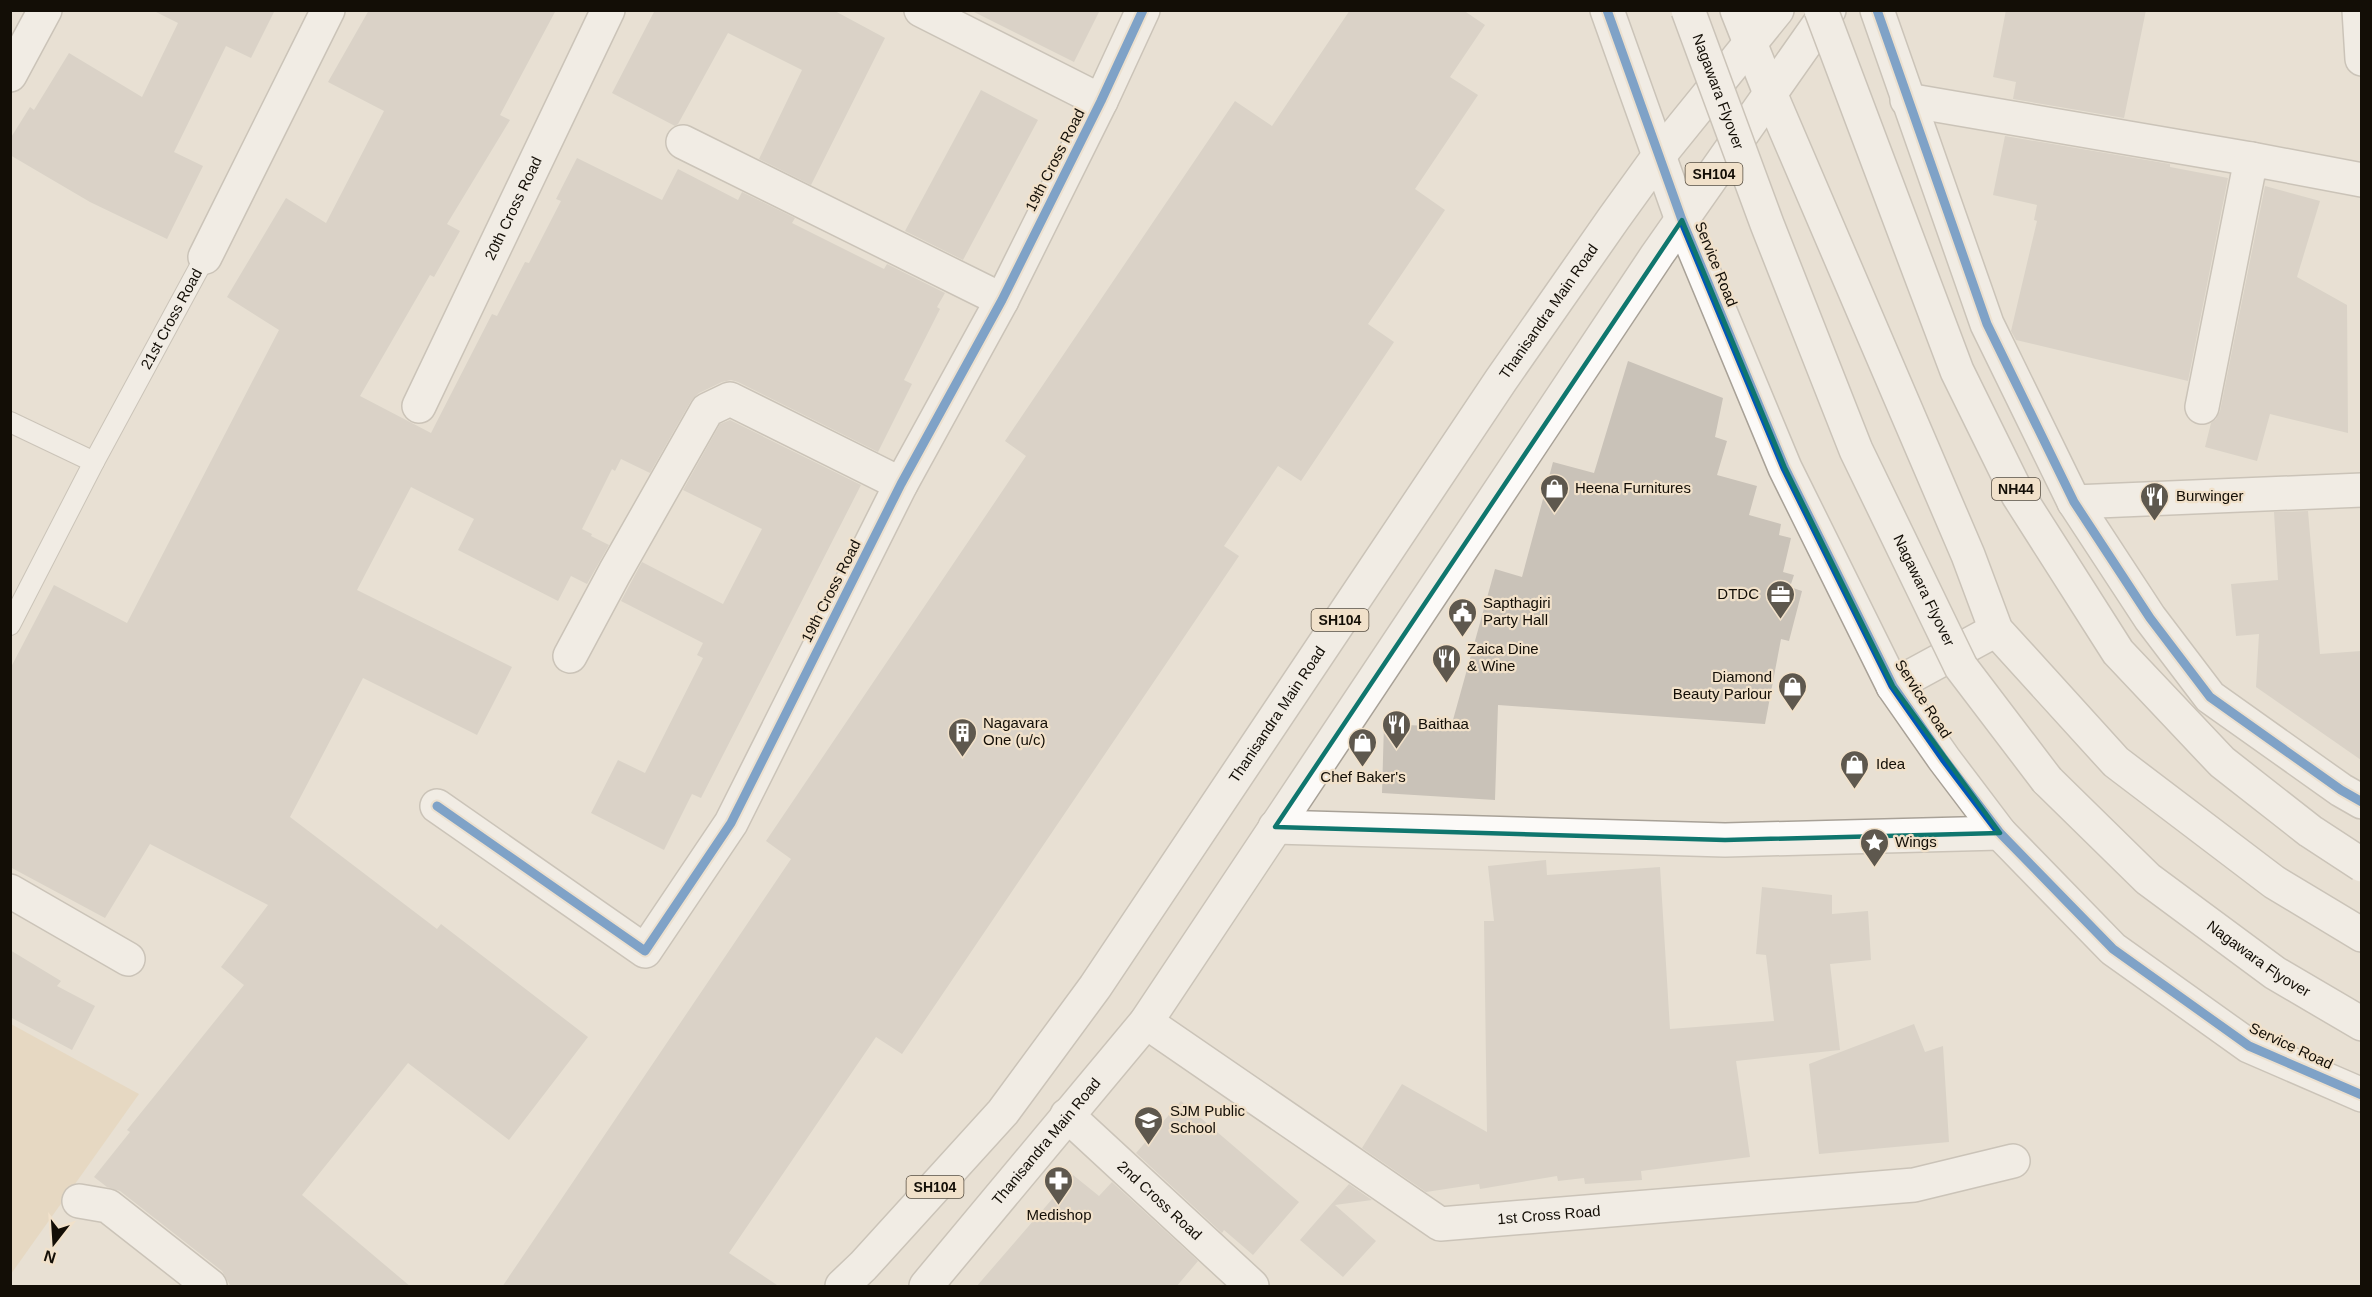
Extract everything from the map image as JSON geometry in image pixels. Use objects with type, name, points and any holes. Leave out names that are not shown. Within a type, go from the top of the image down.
[{"type":"main road","points":[[10,75],[45,10]]},
{"type":"main road","name":"21st Cross Road","points":[[205,257],[328,10]]},
{"type":"main road","name":"20th Cross Road","points":[[420,406],[608,10]]},
{"type":"main road","points":[[921,10],[1101,101]]},
{"type":"main road","name":"19th Cross Road","points":[[437,806],[645,951],[731,823],[901,484],[1002,300],[1101,101],[1143,10]]},
{"type":"main road","name":"Service Road","points":[[1607,10],[1682,220],[1785,468],[1893,686],[2000,833],[2113,949],[2249,1046],[2361,1095]]},
{"type":"main road","name":"Nagawara Flyover","points":[[1688,10],[1767,224],[1856,450],[1961,667],[2047,780],[2148,879],[2275,973],[2361,1024]]},
{"type":"main road","points":[[1737,10],[1770,93],[1964,544],[1996,630],[2116,762],[2274,882],[2361,935]]},
{"type":"main road","name":"Thanisandra Main Road","points":[[842,1287],[871,1258],[1002,1112],[1095,987],[1501,380],[1658,157],[1777,10]]},
{"type":"main road","name":"NH44","points":[[1821,10],[1957,371],[2018,495],[2118,652],[2222,762],[2310,831],[2361,865]]},
{"type":"main road","name":"Thanisandra Main Road","points":[[926,1287],[1146,1022],[1682,220],[1829,10]]},
{"type":"main road","points":[[1877,10],[1987,324],[2073,502],[2150,618],[2210,697],[2361,802]]},
{"type":"main road","points":[[2359,10],[2361,59]]},
{"type":"main road","points":[[1907,100],[2361,180]]},
{"type":"main road","points":[[683,142],[1002,300]]},
{"type":"main road","points":[[2202,406],[2251,159]]},
{"type":"main road","points":[[570,656],[707,410],[730,399],[901,484]]},
{"type":"main road","points":[[2073,502],[2361,490]]},
{"type":"main road","points":[[1893,686],[1996,630]]},
{"type":"main road","points":[[1275,827],[1725,840],[2000,833]]},
{"type":"main road","points":[[10,891],[128,959]]},
{"type":"main road","name":"1st Cross Road","points":[[1146,1022],[1440,1224],[1914,1185],[2013,1161]]},
{"type":"main road","name":"2nd Cross Road","points":[[1067,1115],[1252,1287]]},
{"type":"main road","points":[[79,1201],[108,1206],[210,1287]]},
{"type":"lane","name":"21st Cross Road","points":[[10,625],[94,462],[205,257]]},
{"type":"lane","points":[[10,422],[94,462]]},
{"type":"highlighted area","points":[[1682,220],[1785,468],[1893,686],[2000,833],[1725,840],[1275,827],[1554,409]]},
{"type":"shaded area","points":[[11,1024],[139,1094],[11,1274]]},
{"type":"building","points":[[152,10],[275,10],[251,58],[226,46],[174,152],[203,166],[167,239],[90,202],[10,155],[10,139],[30,107],[34,110],[69,53],[142,97],[178,23]]},
{"type":"building","points":[[369,10],[556,10],[500,115],[510,120],[447,224],[460,231],[434,277],[430,275],[360,396],[431,433],[492,314],[497,316],[525,262],[529,263],[561,201],[556,199],[577,158],[662,200],[678,169],[738,200],[742,192],[795,218],[792,223],[884,269],[887,264],[945,293],[937,307],[940,309],[904,380],[912,384],[878,452],[738,382],[731,380],[722,382],[699,393],[691,401],[650,473],[621,459],[615,471],[612,469],[582,529],[609,545],[587,584],[571,576],[558,601],[458,550],[474,519],[411,487],[357,590],[512,667],[477,735],[363,678],[290,817],[437,929],[441,924],[588,1037],[509,1140],[408,1063],[302,1195],[411,1287],[231,1287],[222,1271],[120,1191],[107,1187],[94,1177],[130,1132],[127,1130],[244,985],[221,967],[268,905],[150,844],[105,918],[10,867],[10,669],[54,585],[127,623],[279,330],[227,297],[286,198],[326,223],[384,111],[328,82]]},
{"type":"building","points":[[655,10],[833,10],[885,38],[811,185],[759,159],[802,70],[728,33],[675,126],[612,93]]},
{"type":"building","points":[[970,10],[1100,10],[1074,62]]},
{"type":"building","name":"Nagavara One (u/c)","points":[[1350,10],[1463,10],[1485,25],[1450,77],[1478,95],[1415,189],[1445,210],[1368,324],[1394,342],[1301,481],[1278,466],[1224,546],[1239,556],[902,1054],[876,1037],[729,1253],[780,1287],[502,1287],[791,859],[766,841],[1026,456],[1005,441],[1235,101],[1272,126]]},
{"type":"building","points":[[2006,10],[2146,10],[2124,118],[2013,99],[2016,82],[1993,77]]},
{"type":"building","points":[[981,90],[1038,120],[963,260],[905,231]]},
{"type":"building","points":[[2005,136],[2170,164],[2170,167],[2228,178],[2188,381],[2016,340],[2011,331],[2037,221],[2034,220],[2037,205],[1993,195]]},
{"type":"building","points":[[2265,186],[2320,201],[2297,277],[2347,305],[2348,433],[2270,414],[2257,461],[2205,447],[2211,423],[2220,411]]},
{"type":"building","points":[[1628,361],[1723,398],[1715,437],[1727,441],[1717,475],[1757,486],[1749,515],[1781,524],[1779,535],[1791,538],[1783,572],[1794,575],[1790,587],[1802,591],[1789,641],[1781,639],[1765,724],[1498,705],[1495,800],[1382,793],[1384,724],[1451,727],[1495,569],[1522,577],[1553,462],[1594,473]]},
{"type":"building","points":[[730,420],[861,485],[701,798],[692,794],[664,850],[591,813],[618,760],[645,773],[703,658],[697,655],[703,643],[621,601],[642,562],[723,604],[762,529],[683,490],[720,424]]},
{"type":"building","points":[[2308,511],[2320,654],[2361,651],[2361,760],[2256,687],[2259,634],[2236,636],[2231,584],[2278,580],[2274,512]]},
{"type":"building","points":[[1546,860],[1547,875],[1660,867],[1670,1029],[1774,1021],[1766,955],[1756,954],[1762,887],[1832,895],[1832,914],[1868,911],[1871,960],[1830,964],[1840,1050],[1736,1061],[1750,1157],[1641,1171],[1642,1180],[1585,1184],[1584,1178],[1558,1181],[1557,1176],[1480,1189],[1479,1184],[1426,1192],[1362,1148],[1402,1084],[1487,1132],[1484,921],[1494,921],[1488,866]]},
{"type":"building","points":[[10,950],[61,981],[57,986],[95,1006],[72,1050],[10,1017]]},
{"type":"building","points":[[1914,1024],[1925,1052],[1943,1046],[1949,1142],[1819,1154],[1809,1064]]},
{"type":"building","points":[[1181,1101],[1299,1202],[1253,1255],[1224,1230],[1222,1233],[1136,1153]]},
{"type":"building","points":[[1073,1175],[1099,1196],[1112,1182],[1198,1261],[1176,1287],[976,1287]]},
{"type":"building","points":[[1349,1184],[1372,1200],[1335,1205],[1376,1241],[1343,1277],[1300,1240]]},
{"type":"cycle path","points":[[437,806],[645,951],[731,823],[901,484],[1002,300],[1101,101],[1143,10]]},
{"type":"cycle path","points":[[1607,10],[1682,220],[1785,468],[1893,686],[2000,833],[2113,949],[2249,1046],[2362,1095]]},
{"type":"cycle path","points":[[1877,10],[1987,324],[2074,502],[2150,618],[2210,697],[2341,790],[2362,802]]},
{"type":"place","name":"Heena Furnitures","points":[[1554,514]]},
{"type":"place","name":"Burwinger","points":[[2155,522]]},
{"type":"place","name":"DTDC","points":[[1780,620]]},
{"type":"place","name":"Sapthagiri Party Hall","points":[[1462,638]]},
{"type":"place","name":"Zaica Dine & Wine","points":[[1446,684]]},
{"type":"place","name":"Diamond Beauty Parlour","points":[[1793,712]]},
{"type":"place","name":"Baithaa","points":[[1397,750]]},
{"type":"place","name":"Nagavara One (u/c)","points":[[962,758]]},
{"type":"place","name":"Chef Baker's","points":[[1363,768]]},
{"type":"place","name":"Idea","points":[[1855,790]]},
{"type":"place","name":"Wings","points":[[1874,868]]},
{"type":"place","name":"SJM Public School","points":[[1149,1146]]},
{"type":"place","name":"Medishop","points":[[1059,1206]]}]
